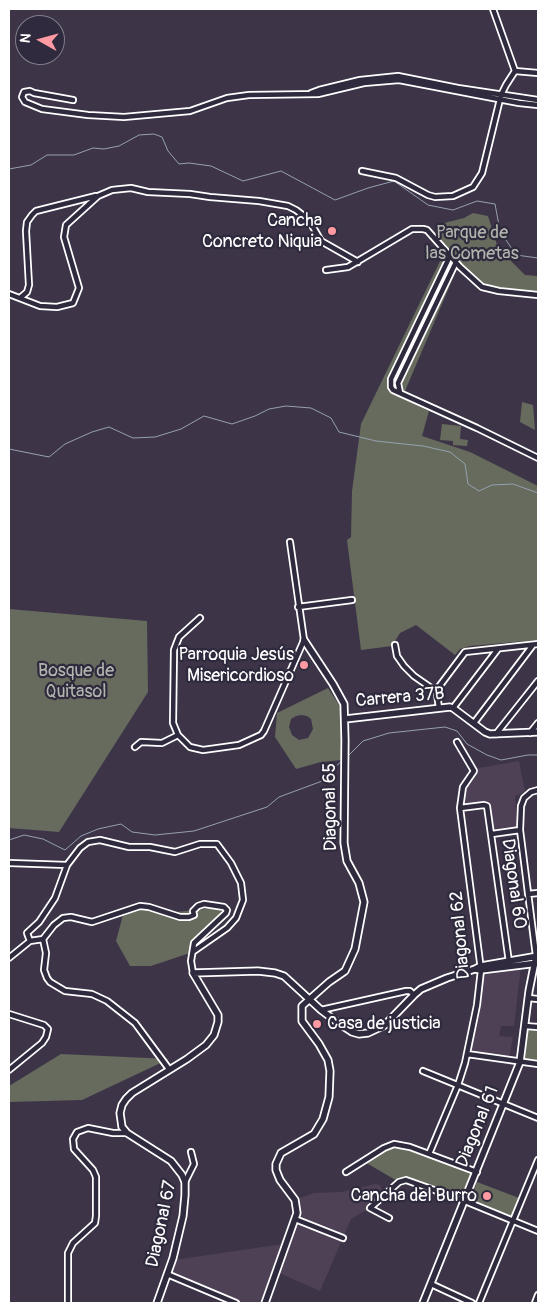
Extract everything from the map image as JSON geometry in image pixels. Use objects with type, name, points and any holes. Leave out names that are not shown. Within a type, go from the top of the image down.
[{"type":"street","points":[[362,171],[396,178],[435,197],[448,197],[462,193],[473,187],[479,180],[501,97],[515,71],[494,9]]},
{"type":"street","points":[[515,71],[538,73]]},
{"type":"street","points":[[73,100],[30,91],[24,92],[22,97],[25,102],[42,109],[88,115],[124,117],[190,111],[227,98],[249,95],[310,94],[360,80],[398,76],[538,105]]},
{"type":"street","points":[[501,97],[538,100]]},
{"type":"street","points":[[20,298],[27,292],[29,285],[26,232],[32,214],[36,211],[98,196],[112,190],[131,188],[148,192],[190,194],[281,204],[296,210],[309,220],[318,238],[325,244],[358,262]]},
{"type":"street","points":[[9,294],[40,306],[57,306],[73,303],[79,288],[64,237],[65,227],[67,223],[98,196]]},
{"type":"street","points":[[326,270],[348,267],[416,228],[427,230],[450,256],[482,287],[499,291],[538,295]]},
{"type":"street","points":[[450,256],[391,378],[391,387],[393,390],[538,458]]},
{"type":"street","points":[[400,393],[398,383],[456,262]]},
{"type":"street","points":[[200,618],[179,637],[174,650],[173,723],[178,735],[190,747],[203,750],[239,745],[261,735],[277,704],[304,640],[290,542]]},
{"type":"street","points":[[298,607],[352,600]]},
{"type":"street","name":"Diagonal 65","points":[[265,1303],[297,1213],[295,1200],[280,1180],[276,1164],[281,1153],[308,1138],[318,1128],[327,1107],[330,1084],[328,1060],[302,1021],[302,1006],[329,982],[345,971],[355,949],[364,902],[359,883],[348,865],[344,843],[345,718],[343,702],[304,640]]},
{"type":"street","points":[[395,645],[397,656],[404,666],[414,676],[437,692]]},
{"type":"street","points":[[439,708],[438,688],[465,652],[536,645]]},
{"type":"street","points":[[474,722],[536,645]]},
{"type":"street","points":[[454,708],[498,649]]},
{"type":"street","points":[[496,734],[538,681]]},
{"type":"street","name":"Carrera 37B","points":[[345,718],[454,708],[485,732],[496,734]]},
{"type":"street","points":[[530,732],[538,723]]},
{"type":"street","points":[[496,734],[538,732]]},
{"type":"street","points":[[135,747],[141,742],[162,743],[178,735]]},
{"type":"street","name":"Diagonal 62","points":[[429,1154],[458,1085],[467,1054],[477,1005],[479,969],[460,808],[463,787],[474,773],[457,742]]},
{"type":"street","name":"Diagonal 60","points":[[537,956],[520,830],[521,806],[524,798],[531,792],[538,790]]},
{"type":"street","name":"Diagonal 60","points":[[460,808],[487,806],[510,963]]},
{"type":"street","points":[[492,834],[520,830]]},
{"type":"street","points":[[30,941],[26,933],[39,922],[55,898],[67,865],[84,844],[93,840],[105,841],[129,847],[150,847],[175,852],[200,844],[217,844],[232,863],[241,883],[242,904],[236,918],[227,928],[194,951]]},
{"type":"street","points":[[9,864],[67,865]]},
{"type":"street","points":[[528,894],[538,892]]},
{"type":"street","points":[[9,958],[30,941],[43,939],[59,920],[68,917],[92,922],[140,906],[184,917],[194,915],[193,911],[198,906],[204,904],[214,904],[227,910],[226,914],[194,943],[191,961],[193,973],[215,1009],[218,1022],[214,1035],[206,1045],[188,1059],[169,1069],[126,1099],[122,1105],[120,1118],[122,1127],[126,1132],[171,1161],[185,1182]]},
{"type":"street","points":[[43,939],[46,946],[45,974],[50,982],[65,990],[98,995],[135,1023],[169,1069]]},
{"type":"street","points":[[193,973],[258,971],[284,976],[321,1010],[352,1032],[359,1034],[368,1033],[385,1025],[414,995],[422,989],[447,978],[537,956]]},
{"type":"street","name":"Diagonal 61","points":[[423,1303],[520,1062],[528,998],[537,956]]},
{"type":"street","points":[[510,963],[536,963]]},
{"type":"street","points":[[321,1010],[410,991],[414,995]]},
{"type":"street","points":[[528,998],[538,999]]},
{"type":"street","points":[[9,1014],[44,1025],[48,1029],[42,1043],[9,1070]]},
{"type":"street","points":[[525,1026],[538,1027]]},
{"type":"street","points":[[467,1054],[538,1064]]},
{"type":"street","points":[[423,1071],[538,1118]]},
{"type":"street","points":[[68,1303],[67,1263],[69,1248],[92,1226],[96,1218],[96,1177],[93,1170],[74,1149],[73,1139],[77,1132],[88,1128],[113,1133],[126,1132]]},
{"type":"street","points":[[346,1172],[384,1148],[394,1144],[429,1154],[476,1172]]},
{"type":"street","name":"Diagonal 67","points":[[157,1303],[173,1258],[183,1216],[185,1182],[194,1164],[190,1152]]},
{"type":"street","points":[[479,1303],[538,1160]]},
{"type":"street","points":[[389,1218],[370,1208],[399,1182],[406,1180],[465,1201],[538,1231]]},
{"type":"street","points":[[295,1219],[344,1238]]},
{"type":"street","points":[[167,1274],[236,1303]]},
{"type":"street","points":[[431,1284],[472,1303]]},
{"type":"street","points":[[535,1303],[538,1295]]},
{"type":"shaded area","points":[[519,761],[525,792],[515,796],[517,828],[493,832],[488,802],[464,804],[467,784],[479,768]]},
{"type":"shaded area","points":[[521,966],[514,1026],[501,1026],[499,1036],[513,1037],[509,1058],[471,1053],[485,972]]},
{"type":"shaded area","points":[[375,1184],[380,1185],[384,1195],[370,1208],[351,1219],[320,1291],[277,1272],[295,1219],[295,1200],[314,1193],[341,1192]]},
{"type":"shaded area","points":[[283,1244],[260,1303],[242,1303],[171,1273],[174,1260]]},
{"type":"green space","name":"Parque de las Cometas","points":[[473,213],[488,216],[498,248],[525,275],[537,276],[538,295],[482,287],[434,237],[440,224],[464,218]]},
{"type":"green space","points":[[443,255],[456,271],[402,398],[429,411],[422,436],[470,452],[538,486],[538,640],[470,646],[460,649],[455,655],[416,625],[400,633],[392,646],[361,650],[347,540],[351,537],[352,491],[361,424]]},
{"type":"green space","points":[[522,402],[533,405],[535,430],[520,422]]},
{"type":"green space","points":[[442,424],[461,426],[460,439],[468,440],[467,446],[453,445],[453,441],[440,440]]},
{"type":"green space","name":"Bosque de Quitasol","points":[[9,609],[147,621],[148,692],[59,832],[9,828]]},
{"type":"green space","points":[[328,688],[343,711],[342,760],[321,762],[296,769],[275,737],[277,713]],"holes":[[[301,715],[311,719],[313,729],[308,738],[299,740],[292,735],[289,727],[291,719]]]},
{"type":"green space","points":[[149,907],[167,913],[224,907],[196,951],[151,966],[130,966],[116,941],[124,911]]},
{"type":"green space","points":[[527,1027],[538,1029],[538,1063],[523,1061]]},
{"type":"green space","points":[[61,1054],[169,1059],[82,1100],[9,1102],[9,1086]]},
{"type":"green space","points":[[394,1144],[410,1147],[477,1172],[465,1201],[414,1182],[399,1182],[363,1161]]},
{"type":"green space","name":"Cancha del Burro","points":[[477,1182],[519,1198],[511,1217],[470,1201]]},
{"type":"waterway","points":[[9,169],[31,165],[47,155],[74,155],[93,148],[104,149],[119,146],[139,135],[154,134],[162,137],[168,151],[179,164],[189,163],[211,166],[243,181],[281,171],[335,200],[394,181],[428,205],[453,210],[477,201],[495,204],[500,231],[516,255],[538,258]]},
{"type":"waterway","points":[[9,449],[49,457],[65,444],[109,427],[133,438],[155,437],[181,429],[204,416],[232,424],[269,409],[286,406],[311,408],[331,418],[339,432],[376,441],[423,446],[450,452],[465,464],[468,484],[479,491],[492,485],[513,484],[538,493]]},
{"type":"waterway","points":[[347,757],[363,741],[389,733],[445,727],[457,731],[467,744],[501,760],[538,755]]},
{"type":"waterway","points":[[9,840],[24,835],[43,839],[65,850],[81,836],[98,829],[121,824],[132,832],[155,835],[194,831],[267,807],[279,797],[325,780],[342,761]]},
{"type":"place","name":"Cancha Concreto Niquia","points":[[332,231]]},
{"type":"place","name":"Parroquia Jesús Misericordioso","points":[[304,665]]},
{"type":"place","name":"Casa de justicia","points":[[317,1024]]},
{"type":"place","name":"Cancha del Burro","points":[[487,1196]]}]
